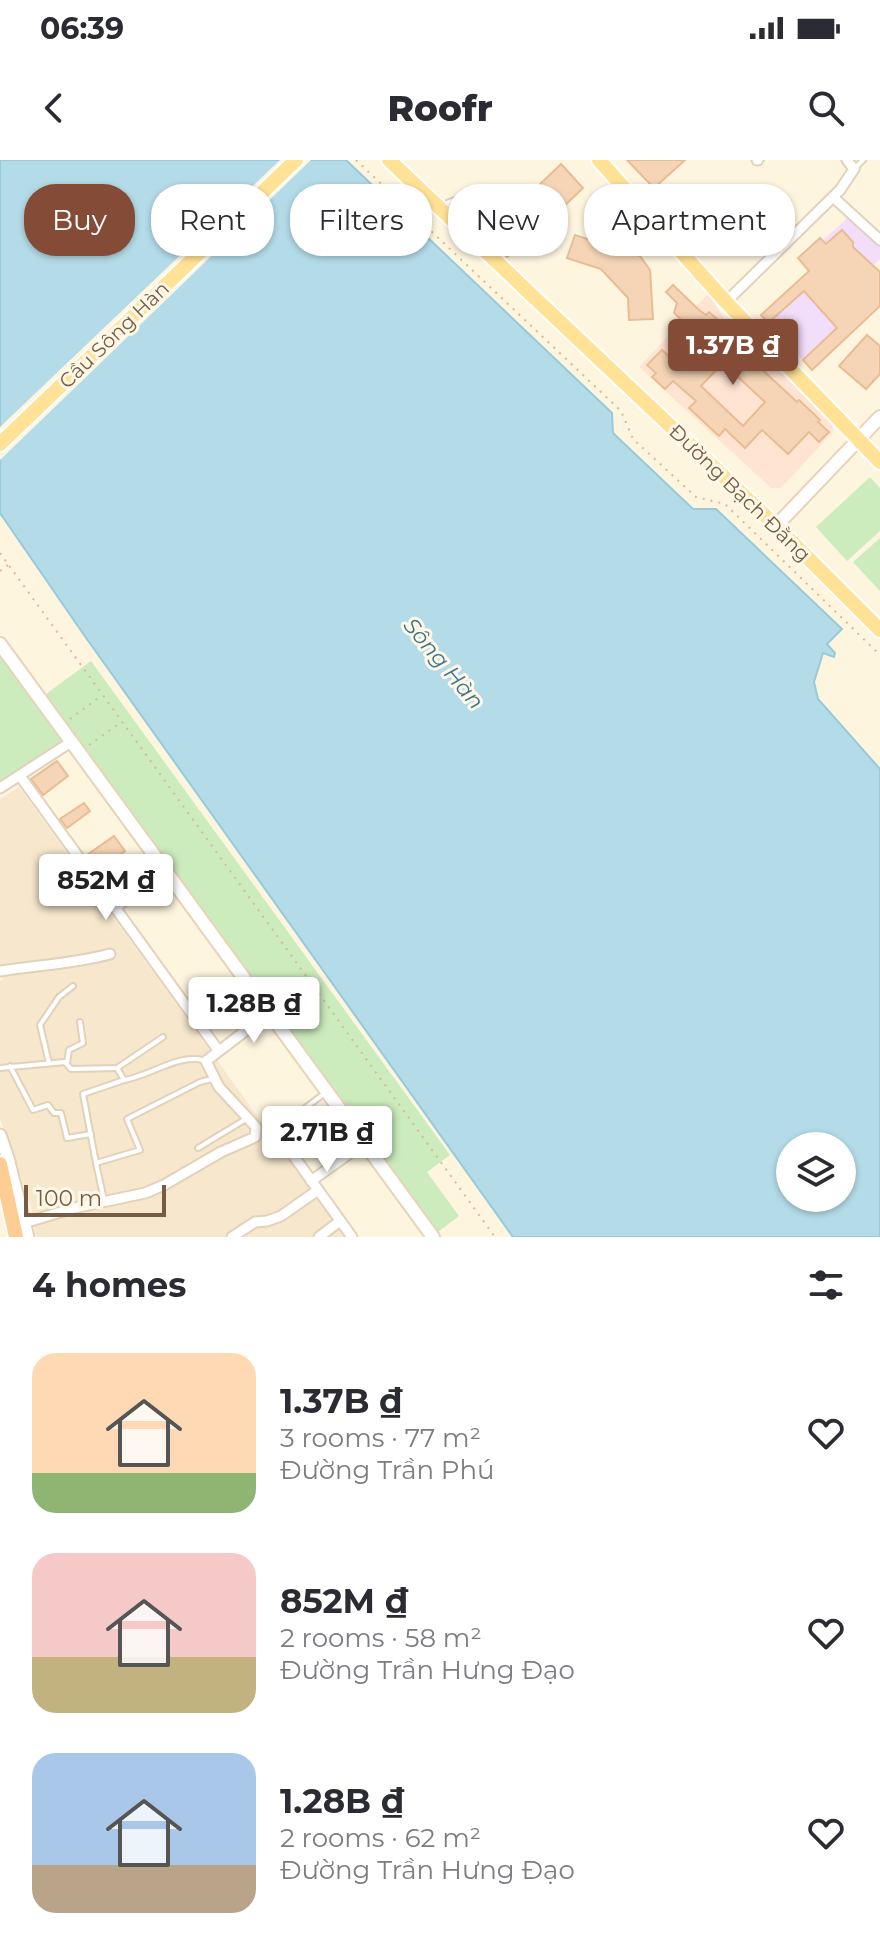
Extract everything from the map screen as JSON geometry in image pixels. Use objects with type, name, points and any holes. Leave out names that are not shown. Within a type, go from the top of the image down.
[{"type":"highway","points":[[0,1164],[16,1237]]},
{"type":"main road","name":"Cầu Sông Hàn","points":[[0,444],[296,160]]},
{"type":"main road","name":"Đường Bạch Đằng","points":[[390,160],[448,217]]},
{"type":"main road","points":[[585,160],[616,184]]},
{"type":"main road","points":[[599,160],[620,184]]},
{"type":"main road","points":[[607,160],[623,184]]},
{"type":"main road","name":"Đường Bạch Đằng","points":[[489,256],[776,526],[880,630]]},
{"type":"main road","points":[[685,256],[880,462]]},
{"type":"main road","points":[[776,526],[880,417]]},
{"type":"main road","points":[[0,644],[433,1237]]},
{"type":"street","points":[[730,305],[833,197],[854,169],[847,160]]},
{"type":"street","points":[[833,197],[880,240]]},
{"type":"street","points":[[0,788],[71,742]]},
{"type":"street","points":[[20,776],[218,1050]]},
{"type":"street","points":[[0,971],[50,963],[72,963],[110,954]]},
{"type":"street","points":[[24,1223],[74,1208],[145,1193],[254,1138],[256,1127],[224,1093],[206,1061],[270,1012]]},
{"type":"street","points":[[275,1130],[352,1237]]},
{"type":"street","points":[[0,1135],[28,1237]]},
{"type":"street","points":[[232,1237],[255,1222],[281,1216],[364,1143]]},
{"type":"street","points":[[319,1237],[340,1221]]},
{"type":"lane","points":[[854,169],[863,160]]},
{"type":"lane","points":[[438,207],[448,202]]},
{"type":"lane","points":[[117,909],[168,874]]},
{"type":"lane","points":[[49,1063],[40,1025],[51,1006],[73,986]]},
{"type":"lane","points":[[67,1065],[69,1050],[83,1043],[80,1022]]},
{"type":"lane","points":[[0,1068],[65,1062],[71,1069],[117,1068],[163,1037]]},
{"type":"lane","points":[[105,1203],[83,1094],[170,1064],[196,1058],[206,1061]]},
{"type":"lane","points":[[10,1066],[33,1110],[48,1105],[54,1113],[61,1113],[67,1138],[91,1134]]},
{"type":"lane","points":[[117,1068],[124,1080]]},
{"type":"lane","points":[[96,1163],[140,1150],[127,1119],[214,1078]]},
{"type":"lane","points":[[275,1130],[327,1091]]},
{"type":"lane","points":[[198,1148],[248,1117]]},
{"type":"path","points":[[356,160],[621,411],[633,439],[696,497],[725,504],[880,655]]},
{"type":"path","points":[[0,553],[495,1237]]},
{"type":"path","points":[[0,571],[8,565]]},
{"type":"path","points":[[70,719],[102,695]]},
{"type":"path","points":[[89,745],[122,722]]},
{"type":"shaded area","points":[[850,216],[880,245],[880,259],[874,265],[880,272],[880,307],[812,370],[761,315],[809,271],[798,258]]},
{"type":"shaded area","points":[[708,294],[728,324],[831,418],[833,432],[781,488],[771,488],[639,367]]},
{"type":"shaded area","points":[[19,787],[345,1237],[36,1237],[31,1206],[0,1119],[0,981],[3,980],[0,965],[0,799]]},
{"type":"green space","points":[[870,477],[880,488],[880,531],[847,561],[816,527]]},
{"type":"green space","points":[[880,538],[880,591],[853,562]]},
{"type":"green space","points":[[0,644],[71,742],[0,788]]},
{"type":"green space","points":[[91,661],[450,1155],[427,1172],[459,1216],[438,1232],[46,694]]},
{"type":"water","name":"Sông Hàn","points":[[0,160],[346,160],[371,184],[290,184],[290,256],[432,256],[432,242],[612,413],[613,433],[693,509],[716,509],[842,629],[827,644],[835,653],[834,657],[823,653],[814,682],[818,699],[880,769],[880,1237],[513,1237],[0,513]]},
{"type":"pier","points":[[280,160],[311,160],[274,196],[274,184],[255,184]]},
{"type":"pier","points":[[179,256],[211,256],[0,460],[0,427]]},
{"type":"building","points":[[627,160],[685,160],[658,184],[650,184]]},
{"type":"building","points":[[561,164],[583,188],[568,202],[568,184],[540,184]]},
{"type":"building","points":[[842,230],[853,242],[853,247],[880,272],[880,306],[812,370],[803,360],[837,328],[804,291],[768,323],[761,315],[809,271],[798,258],[820,238],[826,244]]},
{"type":"building","points":[[575,235],[584,238],[584,256],[640,256],[650,270],[653,319],[629,320],[628,298],[601,269],[567,258]]},
{"type":"building","points":[[673,285],[699,310],[706,315],[709,312],[717,319],[714,322],[725,335],[797,402],[799,400],[829,432],[819,442],[809,432],[788,454],[762,430],[745,448],[725,429],[719,436],[689,408],[696,401],[673,381],[665,389],[652,377],[656,373],[647,365],[662,350],[679,366],[703,340],[674,313],[677,303],[666,292]],"holes":[[[723,363],[765,402],[743,426],[701,386]]]},
{"type":"building","points":[[867,335],[880,346],[880,374],[866,389],[839,366]]},
{"type":"building","points":[[57,761],[68,776],[43,795],[31,779]]},
{"type":"building","points":[[84,803],[90,811],[67,828],[60,819]]},
{"type":"building","points":[[114,836],[125,851],[98,871],[87,855]]},
{"type":"building","points":[[135,869],[143,881],[118,899],[109,886]]}]
